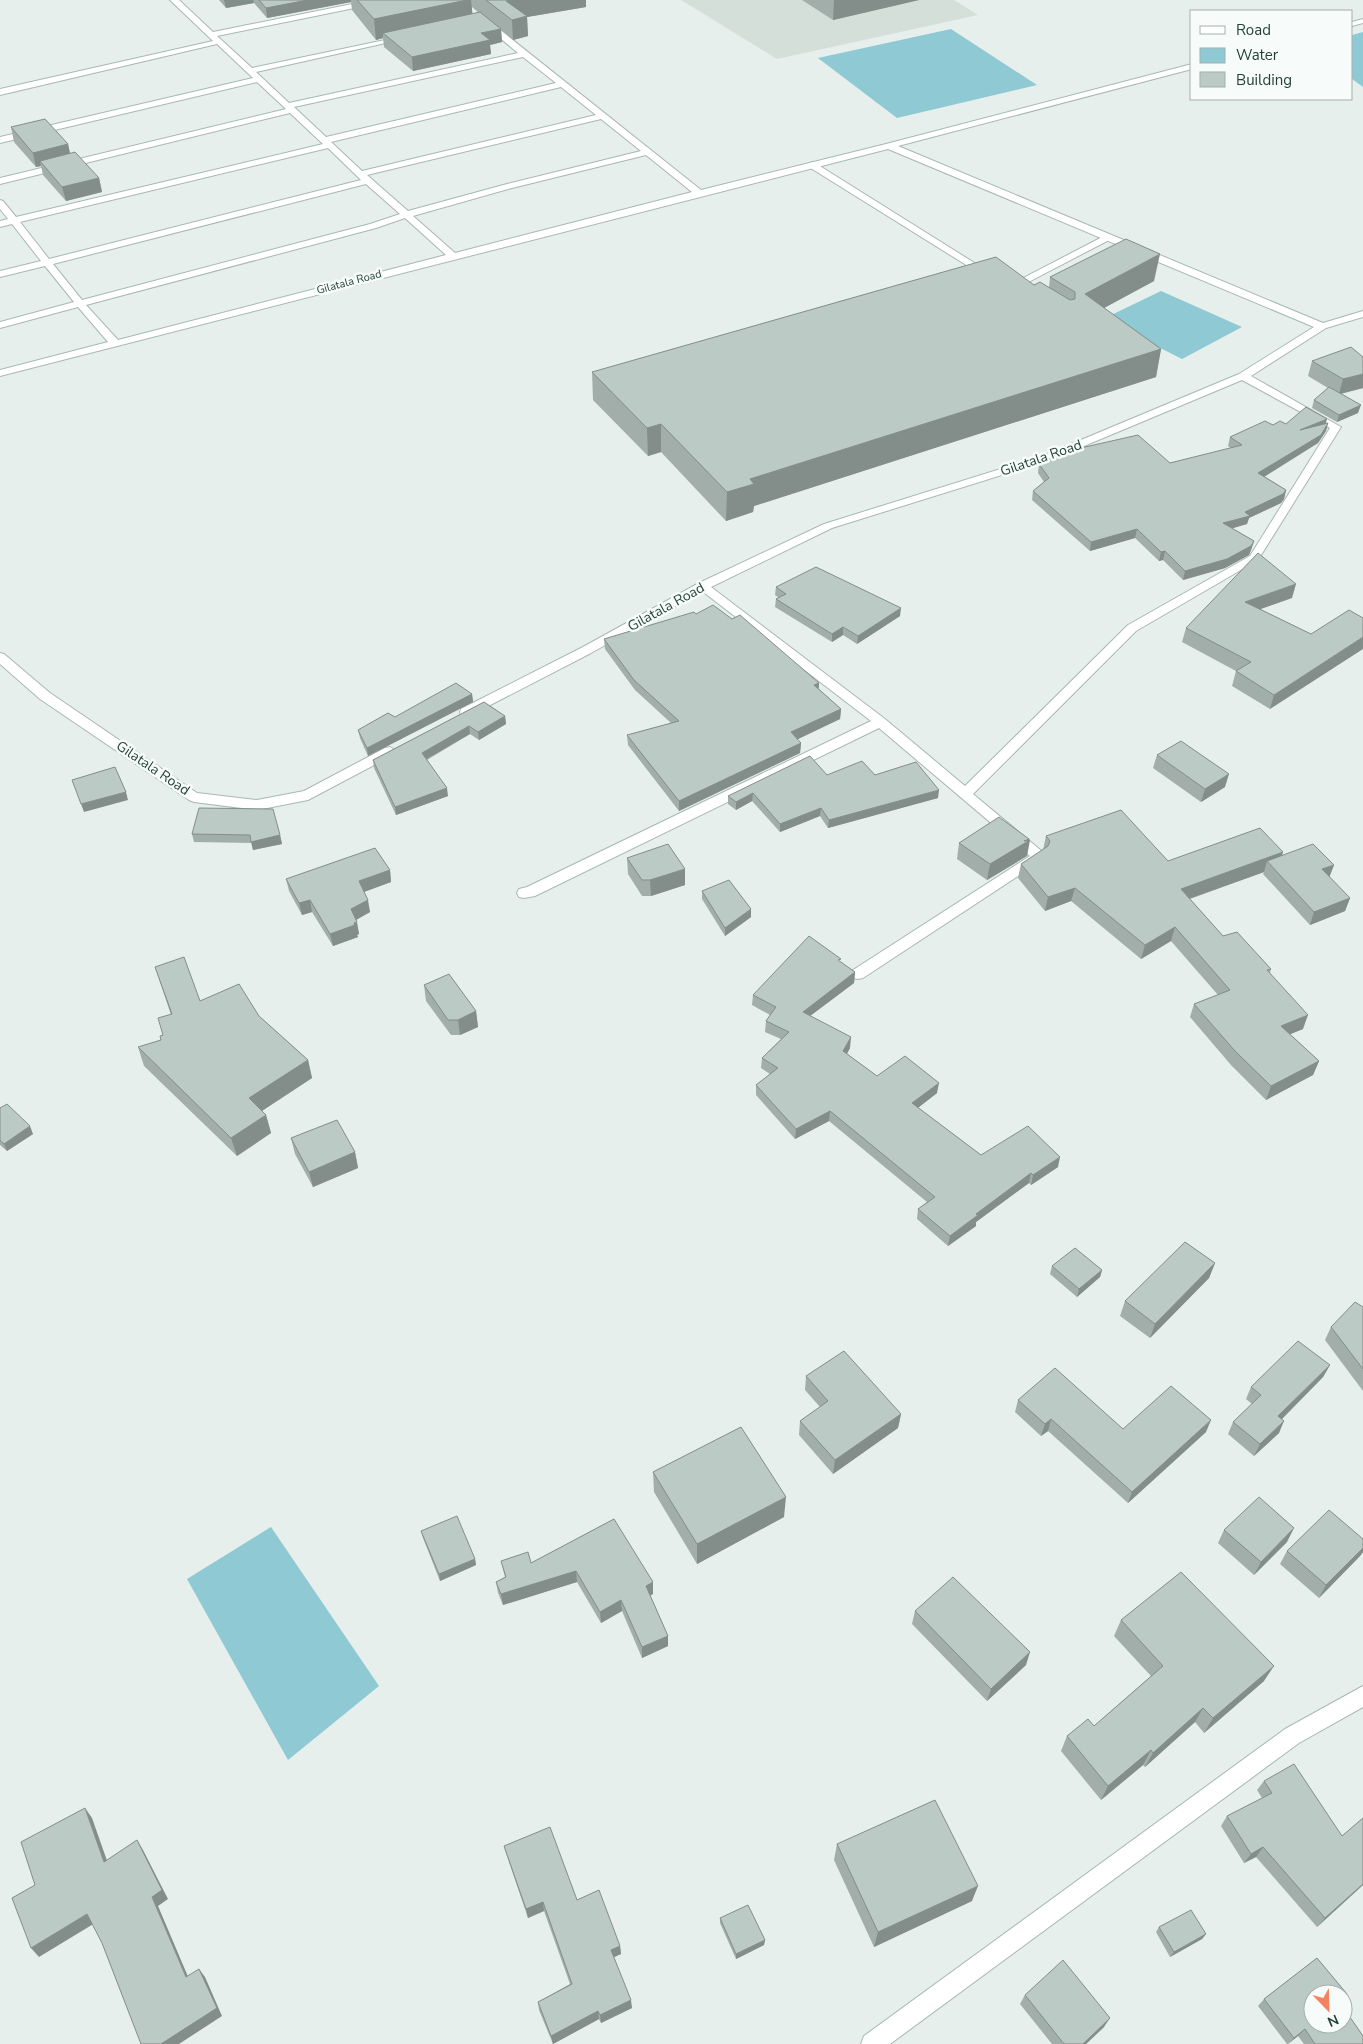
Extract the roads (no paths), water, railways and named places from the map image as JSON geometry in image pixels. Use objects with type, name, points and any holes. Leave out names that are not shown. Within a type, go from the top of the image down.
[{"type":"street","points":[[210,35],[384,0]]},
{"type":"street","points":[[179,2],[217,42],[452,255]]},
{"type":"street","points":[[477,20],[525,54],[698,193]]},
{"type":"street","points":[[250,71],[415,36]]},
{"type":"street","points":[[0,92],[217,42]]},
{"type":"street","points":[[0,181],[291,108],[525,54]]},
{"type":"street","name":"Gilatala Road","points":[[0,372],[452,255],[889,146],[1190,67]]},
{"type":"street","points":[[0,140],[259,79]]},
{"type":"street","points":[[0,224],[563,84]]},
{"type":"street","points":[[0,274],[604,116]]},
{"type":"street","points":[[889,146],[1322,326]]},
{"type":"street","points":[[0,325],[373,226],[407,214],[649,152]]},
{"type":"street","points":[[812,165],[1005,286],[1108,237]]},
{"type":"street","points":[[0,203],[80,304],[115,343]]},
{"type":"street","name":"Gilatala Road","points":[[456,717],[587,650],[703,586],[828,526],[1048,457],[1243,376],[1288,350],[1322,326],[1363,314]]},
{"type":"street","points":[[965,794],[1132,628],[1254,558],[1336,427],[1243,376]]},
{"type":"street","points":[[703,586],[880,722],[1039,856],[858,974]]},
{"type":"street","name":"Gilatala Road","points":[[0,657],[45,696],[194,797],[257,805],[308,795],[404,744]]},
{"type":"street","points":[[524,893],[530,892],[880,722]]},
{"type":"street","points":[[872,2044],[1292,1736],[1363,1696]]},
{"type":"water","points":[[951,29],[1037,85],[897,118],[818,58]]},
{"type":"water","points":[[1363,32],[1363,87],[1353,80],[1353,35]]},
{"type":"water","points":[[1161,291],[1242,327],[1182,359],[1103,319]]},
{"type":"water","points":[[271,1527],[379,1686],[288,1760],[187,1579]]}]
